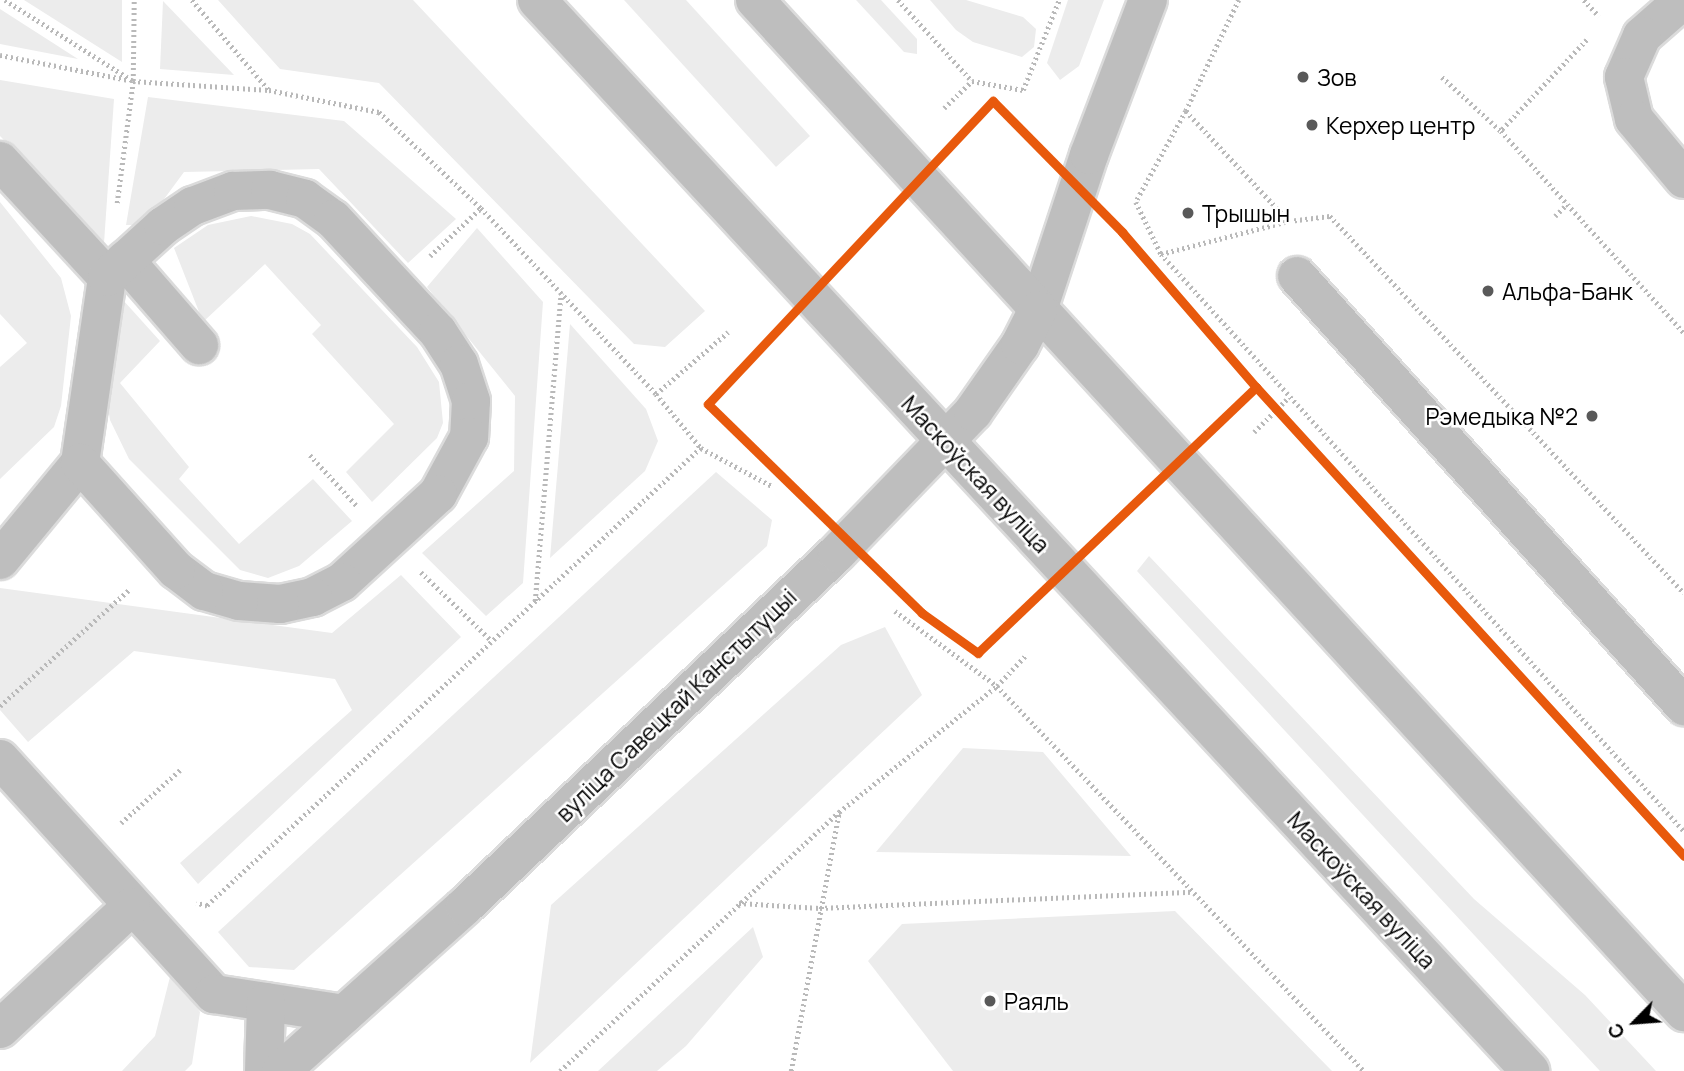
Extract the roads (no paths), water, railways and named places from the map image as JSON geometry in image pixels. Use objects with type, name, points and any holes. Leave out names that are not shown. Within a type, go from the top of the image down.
[{"type":"main road","name":"Маскоўская вуліца","points":[[537,0],[945,444],[1530,1071]]},
{"type":"main road","points":[[755,0],[1684,1012]]},
{"type":"main road","name":"вуліца Савецкай Канстытуцыі","points":[[281,1071],[526,849],[945,444],[998,380],[1038,310],[1089,155],[1148,0]]},
{"type":"main road","points":[[1683,0],[1642,36],[1624,77],[1634,120],[1684,179]]},
{"type":"main road","points":[[0,160],[199,345]]},
{"type":"main road","points":[[0,560],[80,463],[116,269],[193,206],[233,191],[270,190],[305,199],[342,229],[438,332],[459,364],[471,401],[469,437],[455,468],[438,494],[342,582],[313,597],[280,604],[239,601],[204,591],[164,558],[80,463]]},
{"type":"main road","points":[[1297,276],[1684,706]]},
{"type":"main road","points":[[1,762],[131,907],[214,994],[344,1014]]},
{"type":"main road","points":[[0,1029],[131,907]]},
{"type":"main road","points":[[264,1071],[266,1002]]},
{"type":"place","name":"Зов","points":[[1303,77]]},
{"type":"place","name":"Керхер центр","points":[[1312,125]]},
{"type":"place","name":"Трышын","points":[[1188,213]]},
{"type":"place","name":"Альфа-Банк","points":[[1488,291]]},
{"type":"place","name":"Рэмедыка №2","points":[[1592,416]]},
{"type":"place","name":"Раяль","points":[[990,1001]]}]
